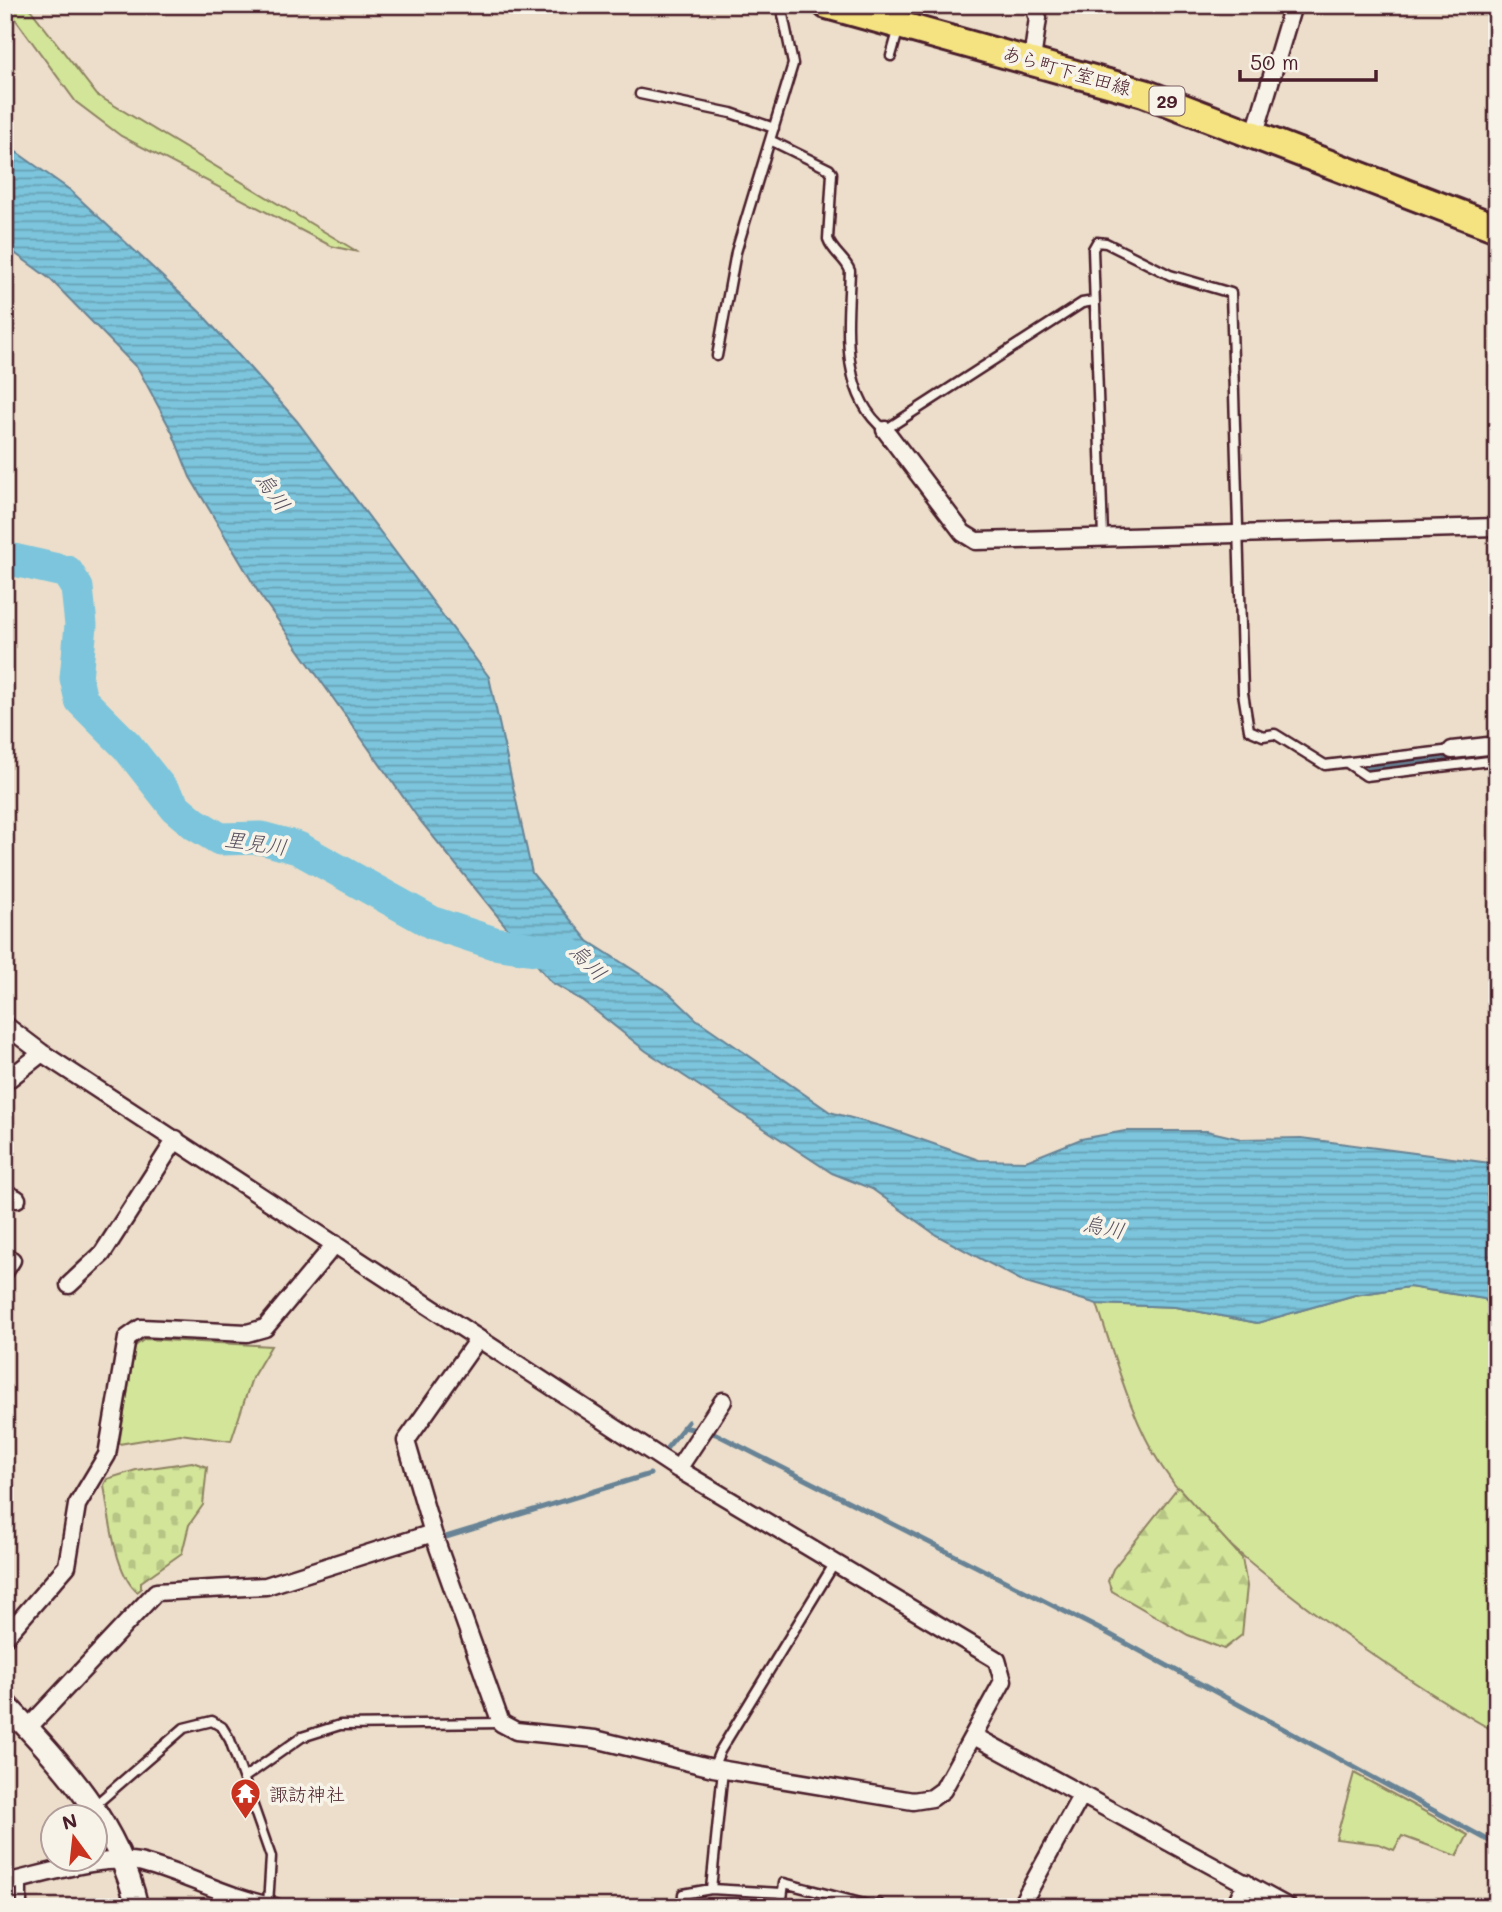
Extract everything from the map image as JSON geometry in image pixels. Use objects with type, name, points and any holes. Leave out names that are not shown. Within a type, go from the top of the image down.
[{"type":"main road","name":"あら町下室田線","points":[[834,6],[898,17],[1144,93],[1255,132],[1497,228]]},
{"type":"street","points":[[1032,60],[1038,18],[1033,5]]},
{"type":"street","points":[[1255,132],[1293,5]]},
{"type":"street","points":[[885,430],[970,539],[1497,527]]},
{"type":"street","points":[[1452,750],[1497,745]]},
{"type":"street","points":[[5,1025],[42,1053],[678,1469],[998,1660],[1003,1681],[943,1790],[922,1801],[718,1769],[595,1740],[516,1731],[501,1723],[433,1533],[406,1440],[478,1339]]},
{"type":"street","points":[[5,1082],[42,1053]]},
{"type":"street","points":[[69,1285],[102,1254],[176,1139]]},
{"type":"street","points":[[5,1637],[67,1566],[77,1505],[107,1455],[127,1338],[141,1328],[247,1333],[265,1328],[335,1244]]},
{"type":"street","points":[[678,1469],[723,1401]]},
{"type":"street","points":[[28,1728],[156,1592],[267,1586],[433,1533]]},
{"type":"street","points":[[5,1704],[92,1804]]},
{"type":"street","points":[[974,1736],[1288,1907]]},
{"type":"street","points":[[1020,1907],[1081,1796]]},
{"type":"street","points":[[108,1833],[123,1861],[137,1907]]},
{"type":"street","points":[[5,1883],[123,1861],[142,1863],[226,1894],[272,1906]]},
{"type":"street","points":[[1234,1907],[1247,1884]]},
{"type":"lane","points":[[717,356],[737,252],[793,64],[781,5]]},
{"type":"lane","points":[[891,56],[898,17]]},
{"type":"lane","points":[[640,94],[731,113],[774,128]]},
{"type":"lane","points":[[770,140],[829,169],[832,173],[828,239],[831,249],[850,271],[848,338],[855,381],[871,419],[885,430],[1082,303],[1094,301]]},
{"type":"lane","points":[[1103,537],[1094,301],[1093,249],[1097,242],[1106,243],[1170,275],[1231,293],[1243,693],[1249,730],[1263,736],[1275,734],[1325,765],[1497,760]]},
{"type":"lane","points":[[1348,763],[1366,776],[1426,762],[1452,750]]},
{"type":"lane","points":[[711,1889],[720,1751],[835,1562]]},
{"type":"lane","points":[[96,1804],[184,1728],[203,1721],[212,1721],[222,1727],[245,1777],[271,1857],[272,1906]]},
{"type":"lane","points":[[245,1777],[302,1737],[340,1725],[501,1723]]},
{"type":"lane","points":[[22,1880],[22,1907]]},
{"type":"lane","points":[[782,1907],[784,1883],[872,1906],[879,1905]]},
{"type":"lane","points":[[682,1907],[683,1894],[711,1889],[782,1893]]},
{"type":"green space","points":[[5,5],[27,5],[97,95],[358,252],[331,246],[121,136],[76,102]]},
{"type":"green space","points":[[1409,1287],[1485,1299],[1497,1312],[1497,1733],[1402,1674],[1311,1610],[1230,1545],[1194,1508],[1162,1467],[1141,1429],[1097,1304],[1175,1307],[1257,1323],[1355,1295]]},
{"type":"green space","points":[[145,1339],[271,1346],[252,1378],[231,1441],[180,1434],[119,1444],[135,1346]]},
{"type":"green space","points":[[192,1462],[207,1467],[203,1505],[189,1525],[182,1553],[141,1582],[141,1589],[137,1592],[129,1583],[118,1557],[104,1485],[107,1479],[136,1470]]},
{"type":"green space","points":[[1178,1487],[1242,1558],[1247,1586],[1242,1635],[1224,1649],[1188,1635],[1112,1591],[1108,1581],[1113,1569]]},
{"type":"green space","points":[[1354,1773],[1468,1835],[1457,1856],[1402,1836],[1394,1850],[1379,1844],[1336,1839]]},
{"type":"water","name":"烏川","points":[[5,144],[70,190],[201,313],[297,421],[489,677],[532,873],[588,941],[668,992],[696,1019],[830,1112],[891,1129],[979,1160],[1026,1161],[1081,1139],[1125,1131],[1207,1131],[1241,1139],[1301,1138],[1497,1164],[1497,1312],[1484,1299],[1409,1287],[1355,1295],[1257,1323],[1175,1307],[1097,1304],[1026,1283],[936,1235],[872,1189],[832,1173],[646,1051],[583,1001],[551,982],[418,818],[260,595],[190,477],[172,432],[139,370],[50,279],[5,246]]},
{"type":"waterway","name":"里見川","points":[[5,558],[67,572],[77,588],[81,625],[76,678],[81,700],[127,746],[176,808],[195,824],[220,839],[261,838],[298,848],[433,923],[494,943],[569,954]]},
{"type":"waterway","points":[[1361,768],[1497,754]]},
{"type":"waterway","points":[[666,1449],[688,1422]]},
{"type":"waterway","points":[[683,1427],[716,1434],[1109,1634],[1497,1845]]},
{"type":"waterway","points":[[446,1537],[650,1474]]},
{"type":"place","name":"諏訪神社","points":[[246,1820]]}]
